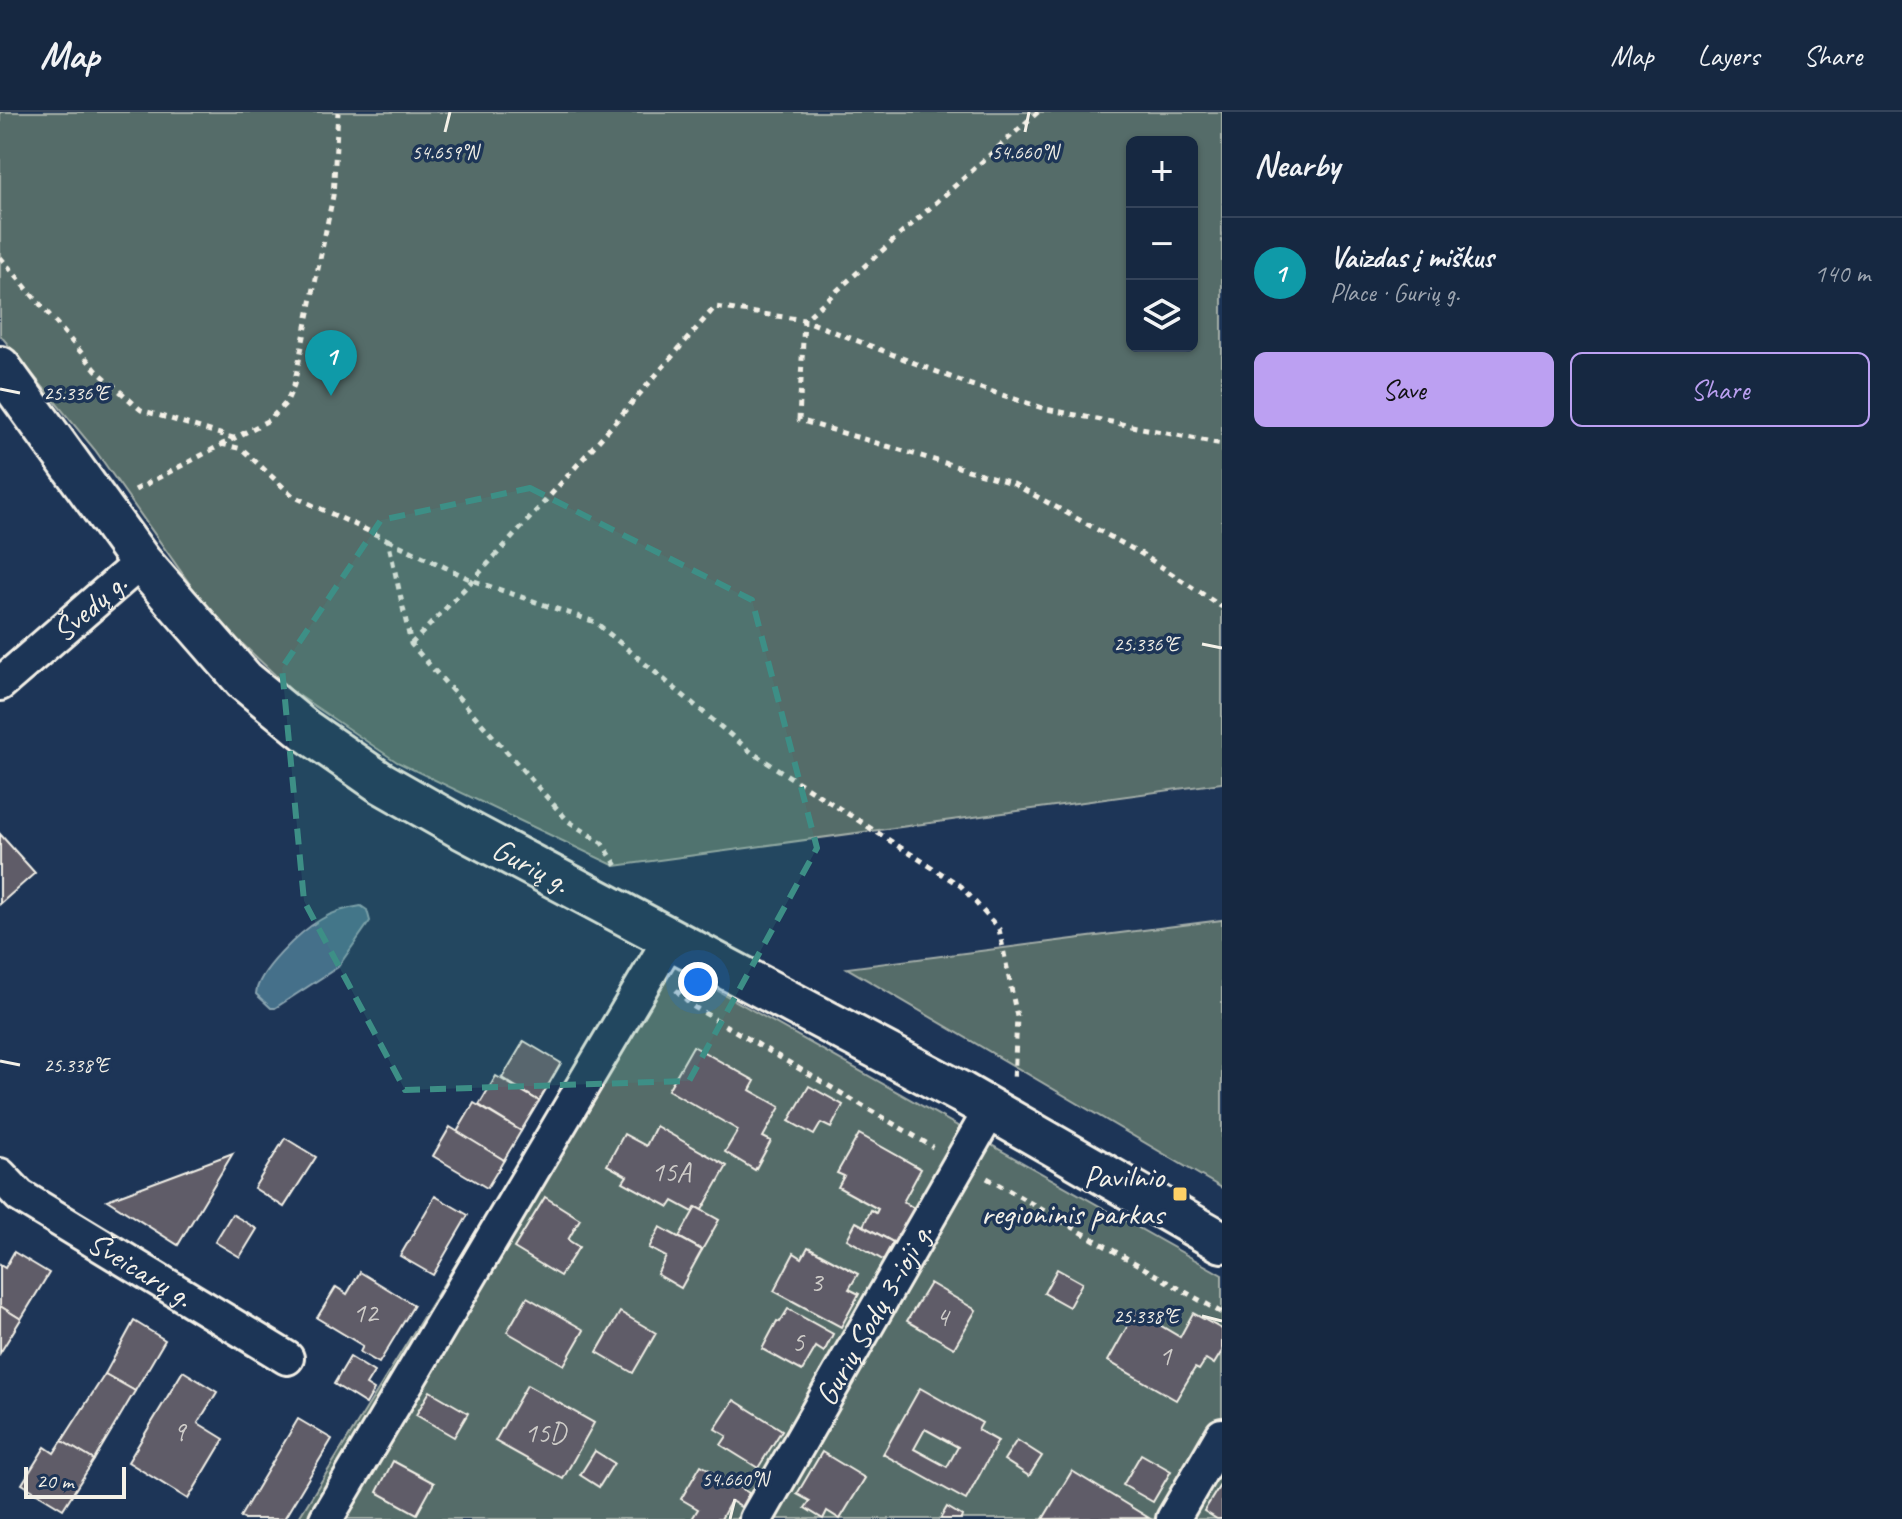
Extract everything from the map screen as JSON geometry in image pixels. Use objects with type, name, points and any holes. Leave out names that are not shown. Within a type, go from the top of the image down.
[{"type":"street","name":"Gurių g.","points":[[0,367],[141,562],[244,680],[305,730],[380,782],[461,828],[1002,1115],[1222,1242]]},
{"type":"street","name":"Švedų g.","points":[[0,684],[141,562]]},
{"type":"street","points":[[326,1519],[671,937]]},
{"type":"street","name":"Gurių Sodų 3-ioji g.","points":[[756,1519],[1002,1115]]},
{"type":"street","name":"Šveicarų g.","points":[[0,1175],[20,1196],[287,1358]]},
{"type":"street","points":[[1173,1519],[1222,1435]]},
{"type":"path","points":[[101,505],[142,487],[269,420],[286,403],[294,385],[333,196],[338,112]]},
{"type":"path","points":[[1038,112],[804,320],[799,420],[1012,483],[1142,554],[1222,607]]},
{"type":"path","points":[[0,257],[96,370],[141,410],[234,438]]},
{"type":"path","points":[[411,644],[474,581],[715,307],[804,320],[971,385],[1046,409],[1222,444]]},
{"type":"path","points":[[221,444],[242,449],[293,496],[474,581],[595,622],[751,752],[961,886],[999,929],[1017,1017],[1002,1115]]},
{"type":"path","points":[[388,540],[411,644],[568,821],[602,843],[620,871],[616,909]]},
{"type":"highlighted area","points":[[530,488],[752,600],[817,848],[689,1081],[405,1090],[304,901],[282,668],[381,520]]},
{"type":"green space","points":[[0,112],[1222,112],[1222,783],[615,866],[397,762],[291,690],[211,614],[95,450],[0,335]]},
{"type":"green space","points":[[1222,920],[1222,1188],[847,968]]},
{"type":"green space","points":[[649,952],[1222,1275],[1222,1519],[298,1519]]},
{"type":"water","points":[[361,906],[367,910],[370,921],[338,967],[275,1008],[256,994],[258,985],[272,964],[302,933],[330,915]]},
{"type":"building","points":[[0,834],[35,873],[0,904]]},
{"type":"building","points":[[524,1041],[561,1063],[539,1101],[502,1078]]},
{"type":"building","points":[[693,1046],[755,1081],[750,1090],[780,1107],[763,1137],[771,1141],[755,1170],[725,1152],[738,1130],[668,1090]]},
{"type":"building","points":[[496,1076],[539,1101],[521,1131],[479,1105]]},
{"type":"building","points":[[809,1086],[843,1105],[831,1128],[821,1123],[814,1135],[789,1121]]},
{"type":"building","points":[[474,1103],[521,1131],[504,1160],[457,1132]]},
{"type":"building","points":[[656,1126],[727,1166],[702,1210],[696,1207],[693,1212],[673,1201],[669,1207],[623,1182],[627,1176],[607,1165],[624,1134],[646,1146]]},
{"type":"building","points":[[450,1127],[504,1160],[487,1188],[433,1156]]},
{"type":"building","points":[[859,1134],[921,1169],[903,1202],[916,1209],[896,1244],[863,1226],[871,1210],[876,1213],[878,1209],[838,1187],[844,1176],[837,1173]]},
{"type":"building","points":[[285,1138],[316,1157],[284,1207],[254,1188]]},
{"type":"building","points":[[233,1153],[178,1245],[107,1200]]},
{"type":"building","points":[[435,1196],[468,1215],[433,1275],[400,1256]]},
{"type":"building","points":[[545,1197],[580,1219],[568,1240],[579,1247],[560,1276],[514,1248]]},
{"type":"building","points":[[696,1207],[719,1220],[702,1250],[679,1237]]},
{"type":"building","points":[[232,1214],[257,1229],[240,1257],[215,1242]]},
{"type":"building","points":[[856,1222],[893,1242],[883,1260],[847,1239]]},
{"type":"building","points":[[660,1227],[702,1250],[681,1288],[657,1274],[666,1257],[649,1248]]},
{"type":"building","points":[[808,1247],[858,1274],[849,1289],[859,1294],[841,1327],[774,1291],[794,1253],[802,1258]]},
{"type":"building","points":[[14,1252],[49,1273],[21,1319],[0,1306],[0,1265],[5,1268]]},
{"type":"building","points":[[1057,1269],[1082,1283],[1069,1307],[1044,1293]]},
{"type":"building","points":[[360,1272],[414,1305],[379,1363],[360,1352],[363,1346],[317,1318],[336,1287],[347,1294]]},
{"type":"building","points":[[930,1283],[976,1310],[954,1348],[907,1321]]},
{"type":"building","points":[[527,1297],[584,1330],[564,1365],[507,1332]]},
{"type":"building","points":[[0,1306],[21,1319],[0,1353]]},
{"type":"building","points":[[788,1309],[833,1334],[824,1352],[816,1347],[802,1371],[762,1349],[777,1321],[780,1322]]},
{"type":"building","points":[[1136,1311],[1180,1337],[1193,1313],[1222,1329],[1222,1351],[1214,1364],[1206,1359],[1199,1370],[1195,1368],[1176,1400],[1108,1361]]},
{"type":"building","points":[[620,1312],[656,1333],[633,1373],[597,1352]]},
{"type":"building","points":[[134,1321],[165,1340],[135,1391],[105,1374]]},
{"type":"building","points":[[350,1357],[374,1372],[366,1385],[374,1390],[366,1404],[334,1384]]},
{"type":"building","points":[[183,1371],[217,1392],[198,1423],[224,1439],[188,1499],[128,1462]]},
{"type":"building","points":[[105,1374],[135,1391],[94,1460],[62,1441]]},
{"type":"building","points":[[527,1385],[594,1423],[563,1479],[495,1441]]},
{"type":"building","points":[[920,1388],[982,1423],[978,1430],[998,1441],[966,1500],[883,1454]],"holes":[[[925,1429],[958,1447],[947,1467],[914,1449]]]},
{"type":"building","points":[[430,1391],[468,1413],[454,1437],[416,1415]]},
{"type":"building","points":[[734,1400],[782,1430],[758,1468],[721,1445],[727,1436],[715,1429]]},
{"type":"building","points":[[298,1419],[332,1439],[284,1519],[240,1517]]},
{"type":"building","points":[[1017,1440],[1042,1456],[1029,1476],[1004,1460]]},
{"type":"building","points":[[62,1441],[94,1460],[63,1509],[22,1484],[45,1447],[54,1453]]},
{"type":"building","points":[[595,1451],[614,1463],[599,1487],[580,1475]]},
{"type":"building","points":[[822,1452],[865,1478],[840,1519],[827,1511],[823,1519],[805,1508],[810,1501],[797,1494]]},
{"type":"building","points":[[1141,1454],[1171,1471],[1153,1502],[1123,1485]]},
{"type":"building","points":[[393,1461],[434,1483],[417,1514],[377,1492]]},
{"type":"building","points":[[701,1465],[749,1493],[741,1507],[731,1501],[721,1519],[692,1519],[698,1509],[681,1499]]},
{"type":"building","points":[[1072,1471],[1149,1518],[1043,1519]]},
{"type":"building","points":[[1222,1482],[1222,1519],[1217,1519],[1204,1511]]},
{"type":"building","points":[[947,1507],[962,1516],[961,1519],[940,1519]]},
{"type":"place","name":"Vaizdas į miškus","points":[[331,396]]},
{"type":"place","name":"Pavilnio regioninis parkas","points":[[1180,1194]]}]
